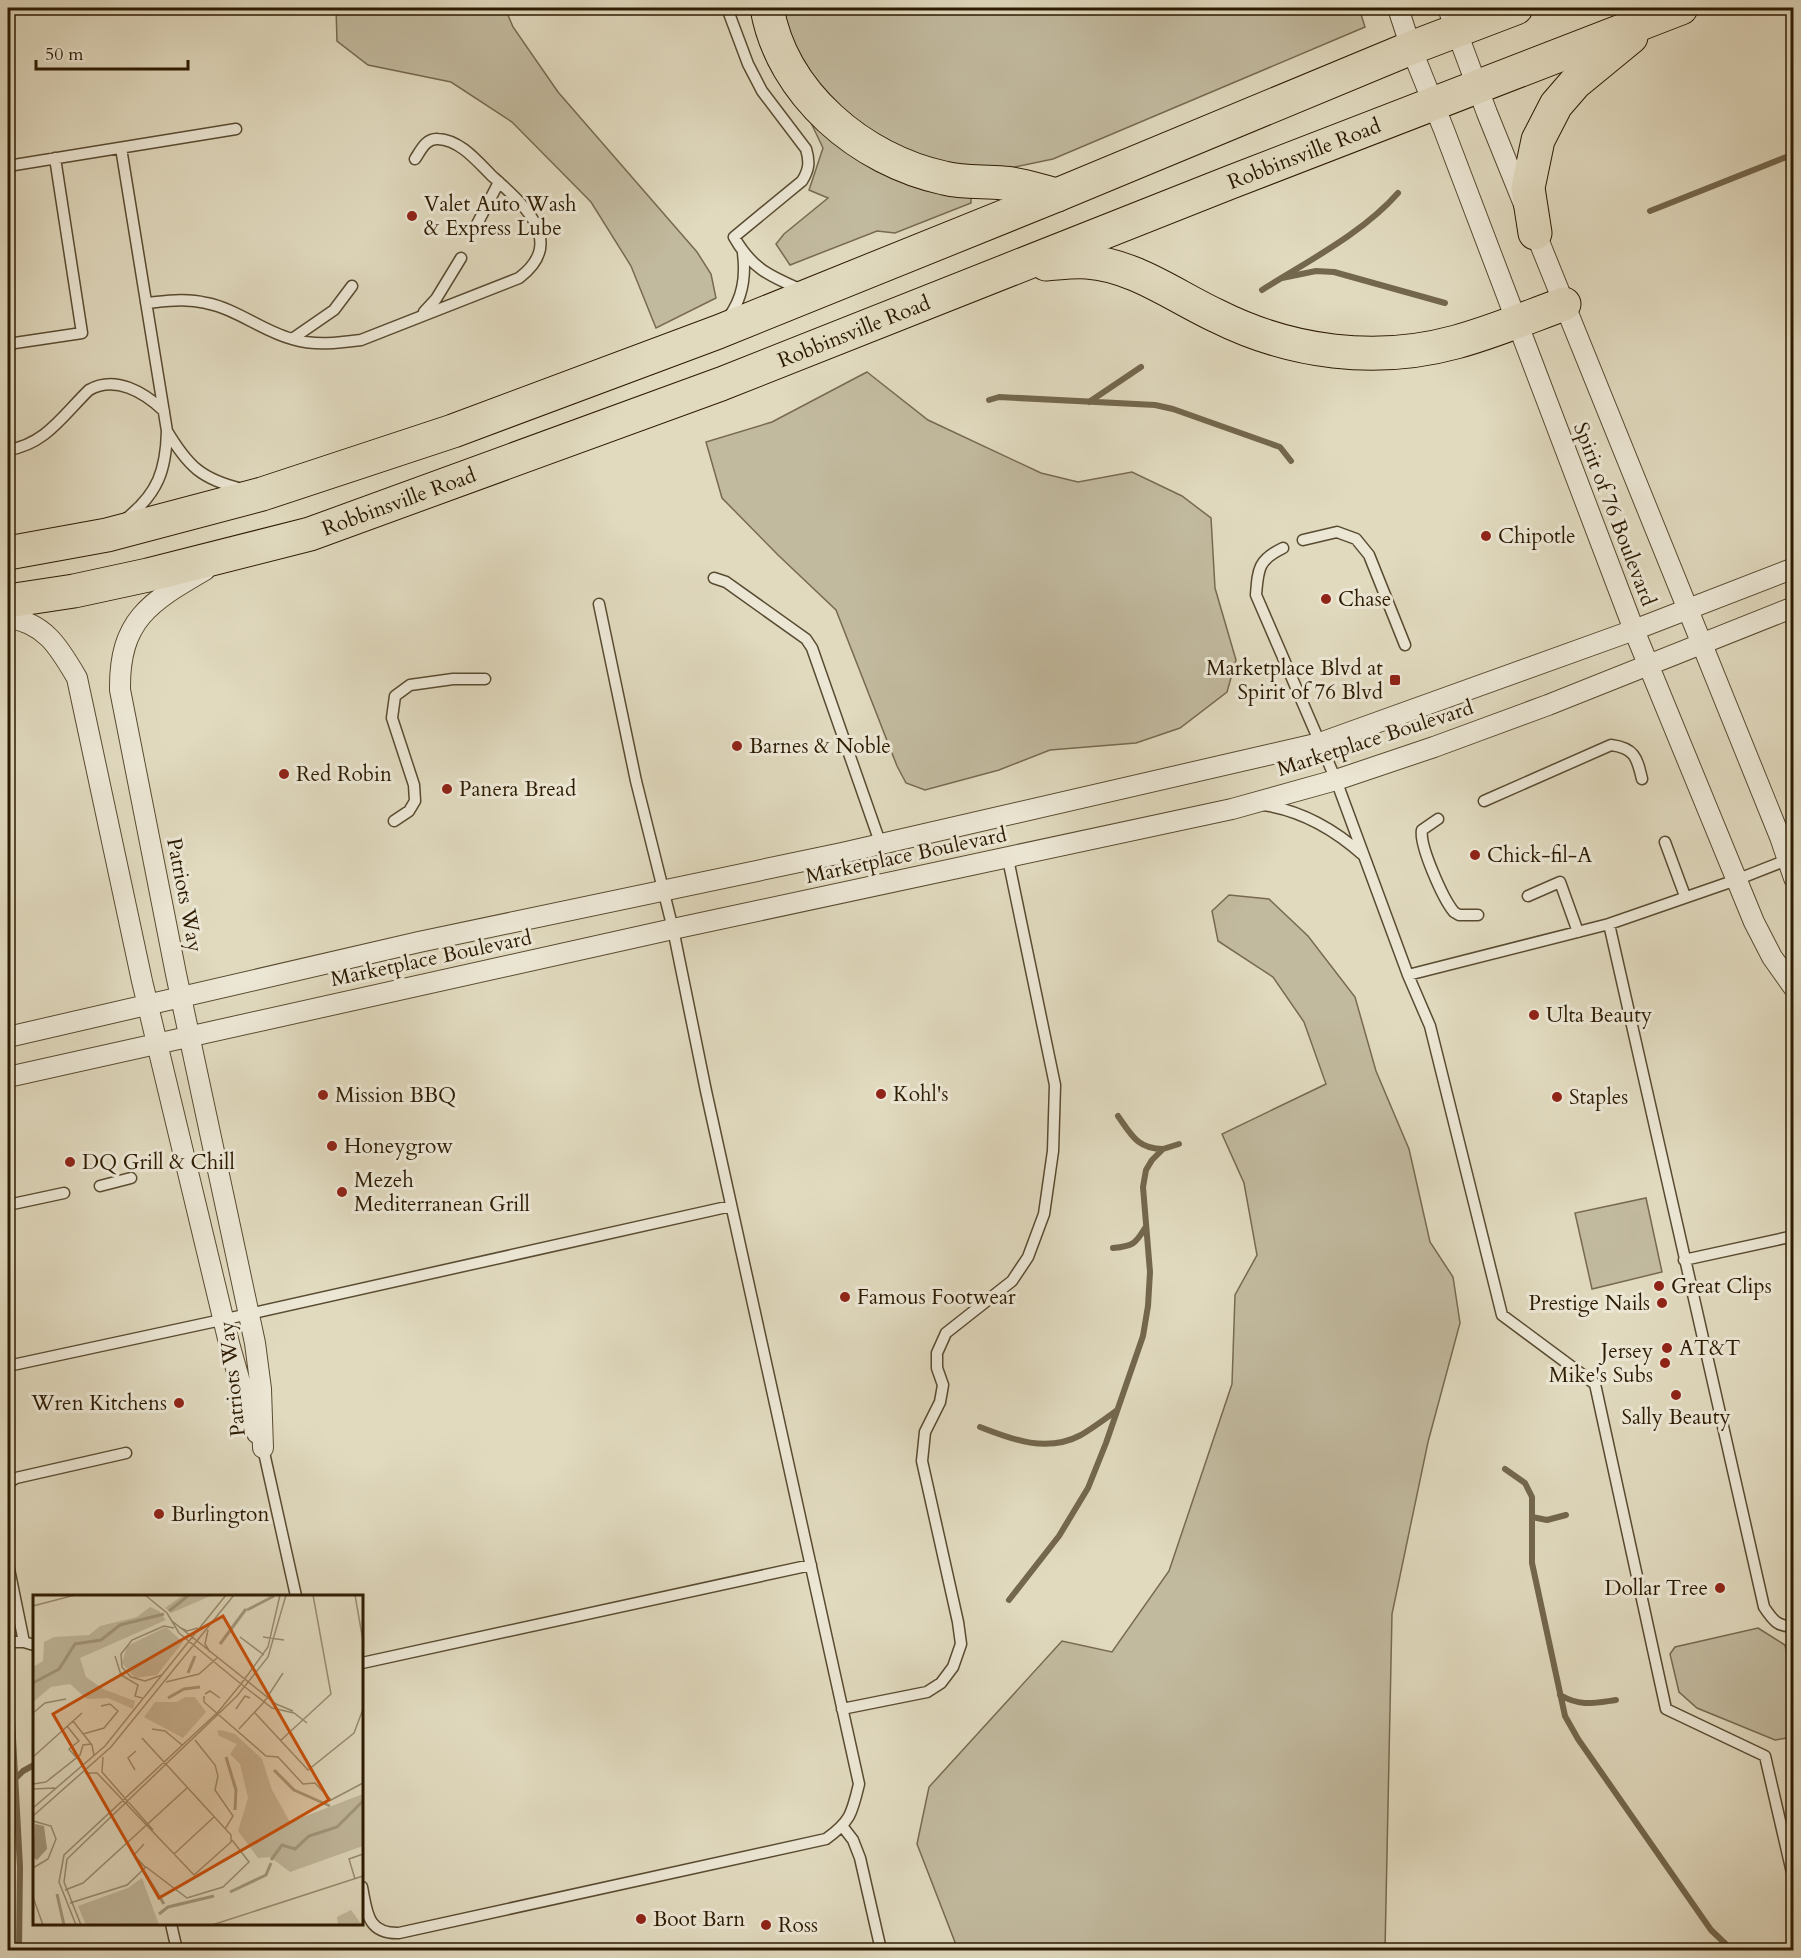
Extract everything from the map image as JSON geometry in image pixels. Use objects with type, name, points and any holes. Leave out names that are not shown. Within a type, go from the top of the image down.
[{"type":"highway","points":[[767,8],[783,55],[799,82],[826,114],[857,140],[908,168],[944,178],[975,183],[1005,183],[1057,195]]},
{"type":"highway","points":[[8,553],[107,535],[262,494],[453,430],[718,333],[1057,195],[1411,48],[1453,19],[1516,8]]},
{"type":"highway","points":[[1535,233],[1528,188],[1538,140],[1556,105],[1575,83],[1598,63],[1669,12]]},
{"type":"highway","name":"Robbinsville Road","points":[[8,602],[148,575],[310,534],[721,384],[1669,12]]},
{"type":"highway","points":[[1020,265],[1087,262],[1109,266],[1175,293],[1239,326],[1271,338],[1342,354],[1395,353],[1425,349],[1464,340],[1564,304]]},
{"type":"street","name":"Spirit of 76 Boulevard","points":[[1398,8],[1411,48],[1434,103],[1647,664],[1758,931],[1772,957],[1794,988]]},
{"type":"street","name":"Spirit of 76 Boulevard","points":[[1453,19],[1476,86],[1792,865]]},
{"type":"street","name":"Patriots Way","points":[[234,553],[164,594],[146,609],[125,642],[120,666],[120,690],[249,1314],[261,1389],[263,1448]]},
{"type":"street","name":"Marketplace Boulevard","points":[[8,1037],[182,996],[664,890],[881,845],[1320,743],[1634,630],[1794,568]]},
{"type":"street","name":"Marketplace Boulevard","points":[[8,1077],[673,929],[1008,859],[1232,809],[1336,780],[1537,709],[1794,607]]},
{"type":"street","name":"Patriots Way","points":[[8,618],[18,619],[40,630],[59,646],[77,678],[157,1044],[244,1396],[263,1448]]},
{"type":"lane","points":[[727,8],[748,64],[762,91],[806,149],[809,161],[802,181],[734,237],[743,253],[757,268],[812,295]]},
{"type":"lane","points":[[8,166],[236,129]]},
{"type":"lane","points":[[146,303],[191,300],[209,303],[232,311],[291,339],[323,344],[361,340],[519,278],[536,262],[541,251],[540,238],[533,216],[464,149],[451,142],[430,140],[424,145],[416,159]]},
{"type":"lane","points":[[107,535],[144,504],[154,490],[167,449],[164,411],[121,148]]},
{"type":"lane","points":[[8,344],[82,333],[55,158]]},
{"type":"lane","points":[[476,228],[500,182]]},
{"type":"lane","points":[[718,333],[732,312],[741,292],[745,272],[743,253]]},
{"type":"lane","points":[[422,315],[436,298],[461,258]]},
{"type":"lane","points":[[291,339],[334,310],[352,286]]},
{"type":"lane","points":[[8,450],[24,448],[40,439],[89,390],[99,384],[114,384],[131,388],[151,398],[164,411]]},
{"type":"lane","points":[[167,431],[182,456],[207,477],[233,487],[262,494]]},
{"type":"lane","points":[[1303,540],[1337,532],[1356,539],[1369,555],[1405,645]]},
{"type":"lane","points":[[1283,548],[1263,560],[1258,571],[1256,595],[1336,780],[1408,975],[1430,1026],[1502,1315],[1595,1384],[1666,1708],[1765,1756],[1794,1881]]},
{"type":"lane","points":[[714,578],[726,582],[806,639],[812,648],[881,845]]},
{"type":"lane","points":[[363,1892],[368,1914],[374,1926],[386,1933],[399,1933],[826,1839],[843,1827],[853,1808],[859,1784],[731,1206],[673,929],[636,780],[599,604]]},
{"type":"lane","points":[[394,821],[409,811],[415,801],[414,785],[392,718],[395,696],[410,685],[453,679],[485,679]]},
{"type":"lane","points":[[1484,801],[1611,745],[1624,747],[1632,752],[1637,760],[1642,779]]},
{"type":"lane","points":[[1250,803],[1283,808],[1313,819],[1339,834],[1364,855]]},
{"type":"lane","points":[[1438,819],[1422,830],[1420,838],[1428,860],[1454,912],[1459,915],[1478,915]]},
{"type":"lane","points":[[1665,842],[1685,896]]},
{"type":"lane","points":[[842,1709],[927,1692],[941,1683],[953,1667],[961,1644],[922,1461],[925,1432],[940,1402],[943,1385],[937,1368],[937,1353],[946,1333],[1012,1281],[1028,1257],[1044,1214],[1053,1151],[1055,1084],[1008,859]]},
{"type":"lane","points":[[1408,975],[1609,924],[1685,896],[1792,865]]},
{"type":"lane","points":[[1528,896],[1560,882],[1578,932]]},
{"type":"lane","points":[[1609,924],[1764,1607],[1775,1623],[1790,1628],[1794,1626]]},
{"type":"lane","points":[[100,1186],[131,1178]]},
{"type":"lane","points":[[8,1205],[64,1193]]},
{"type":"lane","points":[[8,1365],[249,1314],[731,1206]]},
{"type":"lane","points":[[1684,1260],[1794,1236]]},
{"type":"lane","points":[[263,1448],[296,1595]]},
{"type":"lane","points":[[8,1483],[16,1478],[126,1454]]},
{"type":"lane","points":[[8,1564],[29,1643],[8,1642]]},
{"type":"lane","points":[[363,1664],[811,1566]]},
{"type":"lane","points":[[843,1827],[853,1840],[860,1858],[881,1950]]},
{"type":"lane","points":[[171,1925],[177,1950]]},
{"type":"shaded area","points":[[336,8],[505,8],[513,27],[558,92],[697,252],[711,274],[716,298],[656,328],[631,266],[591,202],[512,122],[451,82],[368,65],[337,41]]},
{"type":"shaded area","points":[[781,8],[1359,8],[1365,27],[1053,159],[1010,168],[981,170],[913,155],[844,114],[803,66]]},
{"type":"shaded area","points":[[803,106],[971,195],[971,203],[895,233],[877,231],[790,265],[776,244],[784,234],[828,198],[809,190],[823,148]]},
{"type":"shaded area","points":[[867,372],[928,420],[1041,473],[1078,482],[1132,472],[1182,496],[1211,518],[1215,588],[1236,660],[1227,692],[1180,728],[1136,743],[1050,750],[999,770],[925,790],[906,783],[897,766],[836,610],[722,498],[706,442],[772,422]]},
{"type":"shaded area","points":[[1229,895],[1269,899],[1308,936],[1355,997],[1376,1071],[1409,1149],[1430,1242],[1453,1277],[1460,1323],[1428,1442],[1392,1614],[1385,1950],[958,1950],[917,1844],[929,1787],[1062,1641],[1112,1652],[1169,1571],[1232,1384],[1235,1295],[1257,1255],[1244,1183],[1222,1134],[1326,1084],[1304,1022],[1273,977],[1218,941],[1212,911]]},
{"type":"shaded area","points":[[1646,1198],[1662,1272],[1592,1289],[1575,1213]]},
{"type":"shaded area","points":[[1758,1628],[1785,1645],[1793,1681],[1793,1737],[1775,1740],[1697,1708],[1679,1692],[1670,1654],[1675,1647]]},
{"type":"waterway","points":[[1650,211],[1794,154]]},
{"type":"waterway","points":[[1262,290],[1352,234],[1398,193]]},
{"type":"waterway","points":[[1282,278],[1316,271],[1334,272],[1445,303]]},
{"type":"waterway","points":[[1089,402],[1141,367]]},
{"type":"waterway","points":[[989,400],[999,397],[1155,405],[1173,409],[1280,447],[1291,461]]},
{"type":"waterway","points":[[1118,1116],[1141,1144],[1163,1149]]},
{"type":"waterway","points":[[1009,1600],[1059,1536],[1088,1488],[1106,1443],[1143,1336],[1148,1306],[1150,1272],[1143,1187],[1146,1170],[1163,1149],[1179,1144]]},
{"type":"waterway","points":[[1113,1248],[1132,1244],[1145,1228]]},
{"type":"waterway","points":[[980,1427],[1030,1443],[1056,1443],[1081,1435],[1116,1411]]},
{"type":"waterway","points":[[1505,1469],[1525,1483],[1532,1497],[1532,1563],[1565,1716],[1578,1739],[1711,1930],[1732,1950]]},
{"type":"waterway","points":[[1532,1517],[1547,1520],[1566,1515]]},
{"type":"waterway","points":[[1560,1695],[1581,1703],[1616,1700]]},
{"type":"waterway","points":[[8,1699],[12,1719],[20,1867],[19,1950]]},
{"type":"waterway","points":[[15,1779],[33,1766]]},
{"type":"place","name":"Valet Auto Wash & Express Lube","points":[[412,216]]},
{"type":"place","name":"Chipotle","points":[[1486,536]]},
{"type":"place","name":"Chase","points":[[1326,599]]},
{"type":"place","name":"Marketplace Blvd at Spirit of 76 Blvd","points":[[1395,680]]},
{"type":"place","name":"Barnes & Noble","points":[[737,746]]},
{"type":"place","name":"Red Robin","points":[[284,774]]},
{"type":"place","name":"Panera Bread","points":[[447,789]]},
{"type":"place","name":"Chick-fil-A","points":[[1475,855]]},
{"type":"place","name":"Ulta Beauty","points":[[1534,1015]]},
{"type":"place","name":"Kohl's","points":[[881,1094]]},
{"type":"place","name":"Mission BBQ","points":[[323,1095]]},
{"type":"place","name":"Staples","points":[[1557,1097]]},
{"type":"place","name":"Honeygrow","points":[[332,1146]]},
{"type":"place","name":"DQ Grill & Chill","points":[[70,1162]]},
{"type":"place","name":"Mezeh Mediterranean Grill","points":[[342,1192]]},
{"type":"place","name":"Great Clips","points":[[1659,1286]]},
{"type":"place","name":"Famous Footwear","points":[[845,1297]]},
{"type":"place","name":"Prestige Nails","points":[[1662,1303]]},
{"type":"place","name":"AT&T","points":[[1667,1348]]},
{"type":"place","name":"Jersey Mike's Subs","points":[[1665,1363]]},
{"type":"place","name":"Sally Beauty","points":[[1676,1395]]},
{"type":"place","name":"Wren Kitchens","points":[[179,1403]]},
{"type":"place","name":"Burlington","points":[[159,1514]]},
{"type":"place","name":"Dollar Tree","points":[[1720,1588]]},
{"type":"place","name":"Boot Barn","points":[[641,1919]]},
{"type":"place","name":"Ross","points":[[766,1925]]}]
